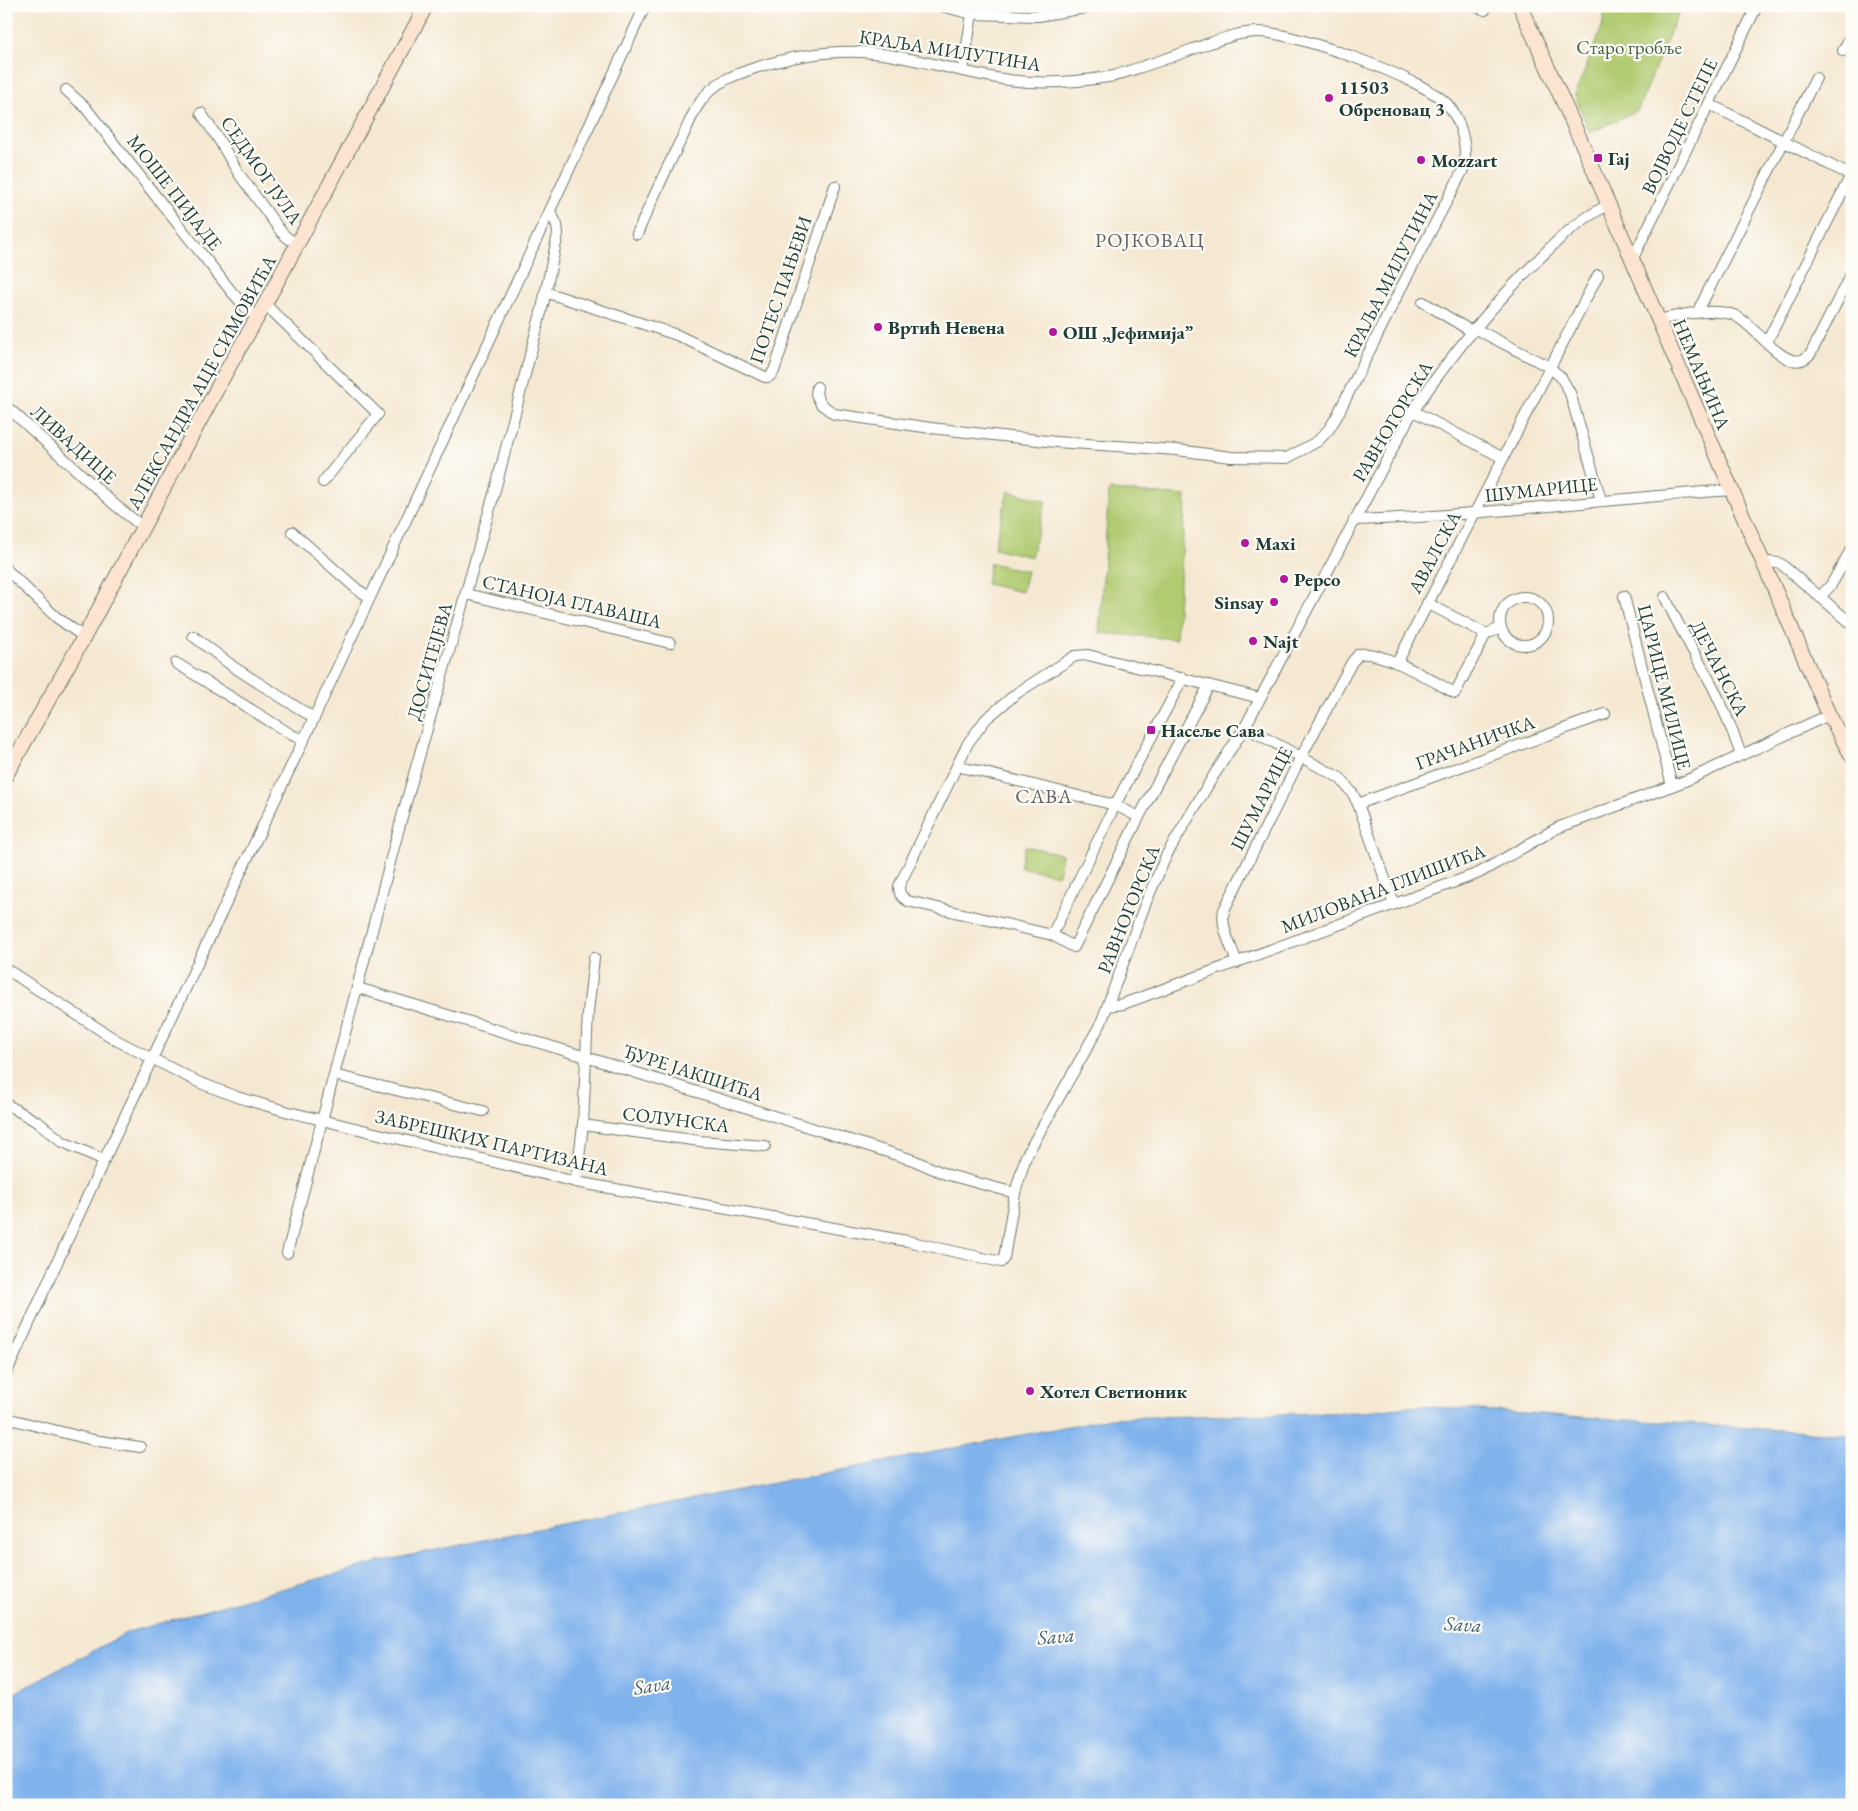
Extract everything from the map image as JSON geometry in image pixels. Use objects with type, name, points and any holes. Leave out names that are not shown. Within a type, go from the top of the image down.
[{"type":"street","name":"АЛЕКСАНДРА АЦЕ СИМОВИЋА","points":[[6,776],[84,637],[227,370],[265,304],[426,6]]},
{"type":"street","points":[[6,1374],[104,1160],[304,740],[645,6]]},
{"type":"street","points":[[941,6],[972,14],[992,16],[1038,16],[1097,6]]},
{"type":"street","name":"НЕМАЊИНА","points":[[1520,6],[1829,715],[1852,756]]},
{"type":"street","name":"ВОЈВОДЕ СТЕПЕ","points":[[1632,260],[1757,6]]},
{"type":"street","points":[[963,71],[972,14]]},
{"type":"street","name":"КРАЉА МИЛУТИНА","points":[[637,234],[672,157],[701,100],[717,84],[733,75],[767,64],[810,55],[840,52],[882,54],[1010,80],[1044,83],[1096,79],[1142,67],[1233,36],[1258,32],[1281,34],[1337,51],[1419,84],[1448,104],[1455,116],[1461,132],[1466,162],[1462,172],[1336,418],[1318,441],[1287,458],[1231,456],[1177,450],[1056,442],[912,426],[834,414],[821,404],[816,394],[817,387]]},
{"type":"street","points":[[1843,51],[1852,33]]},
{"type":"street","points":[[1697,313],[1816,78]]},
{"type":"street","name":"МОШЕ ПИЈАДЕ","points":[[66,90],[85,107],[231,291],[257,317]]},
{"type":"street","points":[[1709,104],[1851,175],[1767,342]]},
{"type":"street","name":"СЕДМОГ ЈУЛА","points":[[201,113],[239,174],[285,236],[298,243]]},
{"type":"street","name":"ПОТЕС ПАЊЕВИ","points":[[545,292],[677,335],[765,377],[769,377],[774,371],[835,186]]},
{"type":"street","name":"РАВНОГОРСКА","points":[[1001,1262],[1004,1258],[1015,1193],[1026,1156],[1093,1040],[1108,1006],[1146,902],[1167,854],[1245,727],[1413,411],[1437,375],[1473,330],[1563,235],[1588,215],[1608,205]]},
{"type":"street","name":"ДОСИТЕЈЕВА","points":[[287,1253],[403,814],[494,494],[545,292],[558,234],[557,225],[550,211]]},
{"type":"street","points":[[1658,320],[1714,312],[1736,316],[1778,353],[1791,360],[1802,361],[1807,358],[1852,272]]},
{"type":"street","name":"АВАЛСКА","points":[[1397,663],[1598,275]]},
{"type":"street","points":[[1423,302],[1473,330],[1549,367],[1561,377],[1570,393],[1600,500]]},
{"type":"street","points":[[265,304],[378,414],[323,482]]},
{"type":"street","name":"ЛИВАДИЦЕ","points":[[6,406],[115,505],[143,527]]},
{"type":"street","points":[[1413,411],[1503,458]]},
{"type":"street","name":"ШУМАРИЦЕ","points":[[1354,520],[1474,513],[1600,500],[1731,490]]},
{"type":"street","points":[[292,532],[358,590],[370,597]]},
{"type":"street","points":[[1820,597],[1831,585],[1852,548]]},
{"type":"street","points":[[1764,563],[1781,564],[1852,624]]},
{"type":"street","points":[[6,569],[56,617],[84,637]]},
{"type":"street","name":"СТАНОЈА ГЛАВАША","points":[[466,594],[670,643]]},
{"type":"street","name":"ЦАРИЦЕ МИЛИЦЕ","points":[[1624,596],[1672,786]]},
{"type":"street","points":[[1524,597],[1538,602],[1548,621],[1543,635],[1531,644],[1516,644],[1504,635],[1501,628],[1500,621],[1504,607],[1516,598],[1524,597]]},
{"type":"street","name":"ДЕЧАНСКА","points":[[1666,597],[1684,636],[1714,688],[1731,725],[1741,755]]},
{"type":"street","points":[[1427,603],[1486,634]]},
{"type":"street","points":[[1397,663],[1455,692],[1486,634],[1501,628]]},
{"type":"street","points":[[193,636],[235,668],[314,718]]},
{"type":"street","name":"ШУМАРИЦЕ","points":[[1237,963],[1225,927],[1224,910],[1301,757],[1352,662],[1359,654],[1377,656],[1397,663]]},
{"type":"street","name":"РАВНОГОРСКА","points":[[1208,685],[1074,947],[1052,936],[908,901],[902,897],[899,892],[899,886],[968,743],[986,718],[1017,694],[1075,656],[1096,657],[1183,678],[1260,698]]},
{"type":"street","points":[[176,663],[280,728],[304,740]]},
{"type":"street","points":[[1052,936],[1115,805],[1183,678]]},
{"type":"street","name":"ГРАЧАНИЧКА","points":[[1358,804],[1605,714]]},
{"type":"street","name":"МИЛОВАНА ГЛИШИЋА","points":[[1108,1006],[1123,1004],[1479,873],[1557,828],[1672,786],[1829,715]]},
{"type":"street","points":[[1245,727],[1340,778],[1354,794],[1394,904]]},
{"type":"street","name":"РАВНОГОРСКА","points":[[957,766],[1115,805],[1139,817]]},
{"type":"street","points":[[576,1182],[583,1124],[588,1012],[594,958]]},
{"type":"street","name":"ЗАБРЕШКИХ ПАРТИЗАНА","points":[[6,969],[116,1040],[198,1082],[237,1097],[289,1112],[576,1182],[908,1241],[1001,1262]]},
{"type":"street","name":"ЂУРЕ ЈАКШИЋА","points":[[358,988],[586,1057],[913,1160],[959,1179],[1015,1193]]},
{"type":"street","points":[[334,1075],[483,1111]]},
{"type":"street","points":[[6,1104],[39,1123],[63,1142],[104,1160]]},
{"type":"street","name":"СОЛУНСКА","points":[[583,1124],[700,1141],[765,1146]]},
{"type":"street","points":[[6,1418],[93,1440],[140,1447]]},
{"type":"green space","name":"Старо гробље","points":[[1606,6],[1681,6],[1638,110],[1590,133],[1575,95],[1602,27]]},
{"type":"green space","points":[[1109,490],[1186,496],[1176,639],[1099,633]]},
{"type":"green space","points":[[1008,491],[1046,501],[1031,557],[994,548]]},
{"type":"green space","points":[[990,563],[1027,571],[1022,592],[986,584]]},
{"type":"green space","points":[[1025,846],[1062,854],[1058,875],[1020,867]]},
{"type":"water","name":"Sava","points":[[1419,1406],[1852,1435],[1852,1805],[6,1805],[6,1698],[128,1632],[378,1562],[547,1527],[1110,1418],[1364,1412]]},
{"type":"place","name":"11503 Обреновац 3","points":[[1329,98]]},
{"type":"place","name":"Гај","points":[[1598,158]]},
{"type":"place","name":"Mozzart","points":[[1421,160]]},
{"type":"place","name":"Вртић Невена","points":[[878,327]]},
{"type":"place","name":"ОШ „Јефимија”","points":[[1053,332]]},
{"type":"place","name":"Maxi","points":[[1245,543]]},
{"type":"place","name":"Pepco","points":[[1284,579]]},
{"type":"place","name":"Sinsay","points":[[1274,602]]},
{"type":"place","name":"Najt","points":[[1253,641]]},
{"type":"place","name":"Насеље Сава","points":[[1151,730]]},
{"type":"place","name":"Хотел Светионик","points":[[1030,1391]]},
{"type":"district","name":"РОЈКОВАЦ","points":[[1150,240]]},
{"type":"district","name":"САВА","points":[[1044,796]]}]
